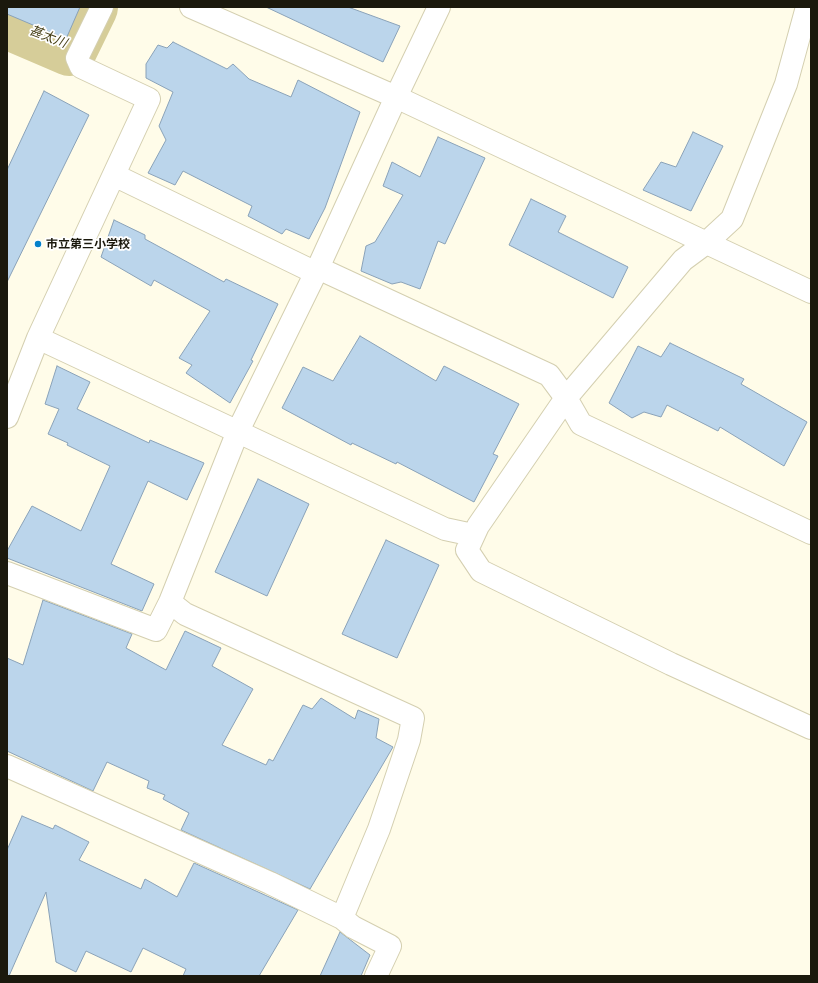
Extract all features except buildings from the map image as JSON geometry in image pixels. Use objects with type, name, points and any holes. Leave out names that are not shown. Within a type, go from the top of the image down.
[{"type":"street","points":[[7,417],[38,338],[149,99],[81,67],[77,58],[102,7]]},
{"type":"street","points":[[191,7],[396,97],[811,292]]},
{"type":"street","points":[[7,573],[156,630],[170,602],[238,431],[317,270],[439,7]]},
{"type":"street","points":[[807,7],[786,84],[732,219],[706,243],[683,260],[566,398],[473,535],[466,550],[482,571],[671,664],[811,728]]},
{"type":"street","points":[[114,175],[317,270],[549,375],[566,398],[581,424],[811,533]]},
{"type":"street","points":[[38,338],[238,431],[445,530],[473,535]]},
{"type":"street","points":[[170,602],[184,614],[413,718],[409,740],[379,829],[342,918]]},
{"type":"street","points":[[7,766],[270,883],[342,918],[353,926],[390,946],[376,976]]},
{"type":"waterway","name":"甚太川","points":[[7,21],[70,48],[90,7]]},
{"type":"place","name":"市立第三小学校","points":[[38,244]]}]
